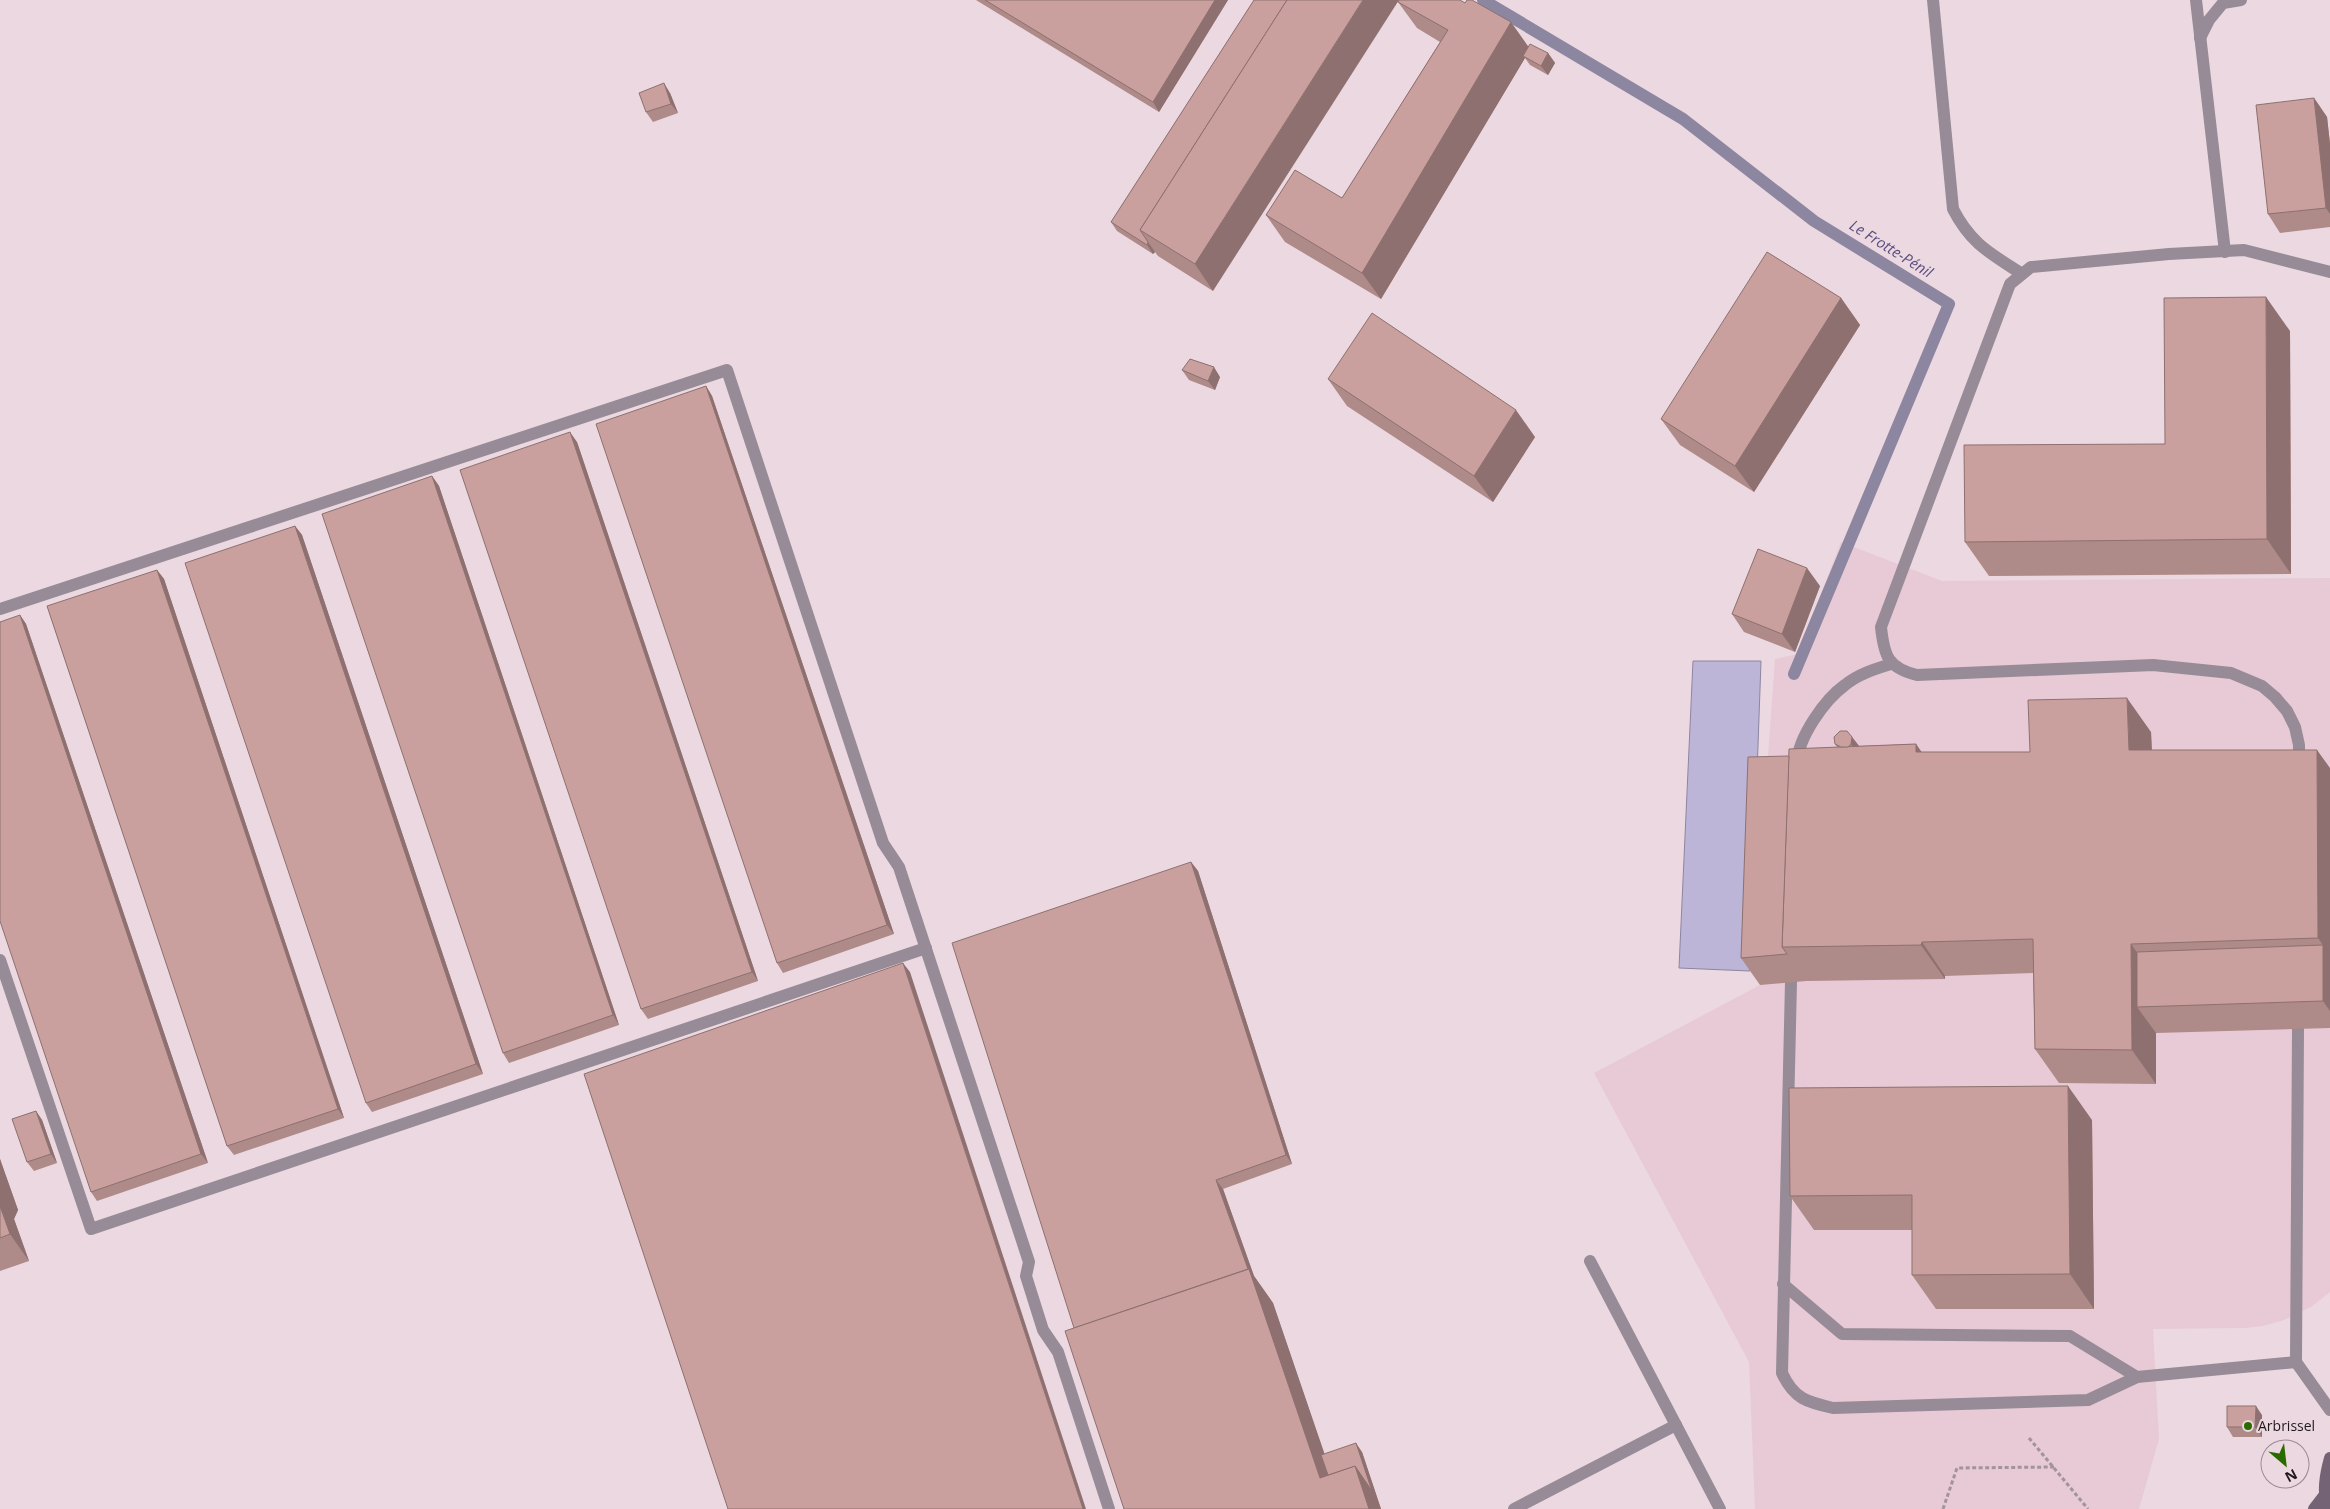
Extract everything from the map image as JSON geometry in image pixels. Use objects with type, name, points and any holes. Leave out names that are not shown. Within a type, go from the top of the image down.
[{"type":"street","points":[[2327,1509],[2324,1496],[2326,1473],[2330,1458]]},
{"type":"street","points":[[2314,1509],[2324,1496]]},
{"type":"lane","points":[[1933,0],[1953,209],[1963,228],[1980,247],[2022,274]]},
{"type":"lane","points":[[2196,0],[2225,252]]},
{"type":"lane","points":[[2200,38],[2209,20],[2224,3],[2241,0]]},
{"type":"lane","points":[[2299,784],[2299,745],[2294,727],[2286,711],[2275,697],[2262,686],[2231,673],[2153,665],[1917,675],[1903,671],[1891,664],[1883,645],[1882,628],[2010,284],[2022,274],[2031,267],[2169,254],[2244,250],[2330,272]]},
{"type":"lane","points":[[0,609],[728,370],[883,843],[899,867],[926,948],[1029,1262],[1026,1276],[1043,1330],[1058,1352],[1109,1509]]},
{"type":"lane","points":[[1797,776],[1798,753],[1811,724],[1826,703],[1844,685],[1870,670],[1891,664]]},
{"type":"lane","points":[[0,960],[91,1229],[926,948]]},
{"type":"lane","points":[[1791,982],[1782,1373],[1788,1388],[1798,1396],[1815,1404],[1834,1408],[2088,1400],[2137,1377],[2296,1362]]},
{"type":"lane","points":[[2298,1030],[2296,1362],[2330,1410]]},
{"type":"lane","points":[[1590,1261],[1720,1509]]},
{"type":"lane","points":[[1784,1284],[1842,1334],[2070,1336],[2137,1377]]},
{"type":"lane","points":[[1514,1509],[1676,1425]]},
{"type":"path","points":[[2029,1438],[2088,1509]]},
{"type":"path","points":[[1943,1509],[1957,1468],[2054,1468]]},
{"type":"shaded area","points":[[1841,542],[1942,581],[2330,578],[2330,1292],[2311,1307],[2284,1320],[2263,1326],[2245,1328],[2153,1329],[2159,1439],[2139,1509],[1755,1509],[1749,1362],[1594,1073],[1760,985],[1766,784],[1775,659],[1798,654]]},
{"type":"shaded area","points":[[1693,661],[1761,661],[1750,971],[1679,968]]},
{"type":"building","points":[[985,0],[1215,0],[1153,102]]},
{"type":"building","points":[[1254,0],[1287,0],[1140,230],[1148,242],[1147,245],[1111,222]]},
{"type":"building","points":[[1287,0],[1363,0],[1195,264],[1140,230]]},
{"type":"building","points":[[1399,0],[1460,0],[1465,3],[1467,0],[1472,0],[1511,22],[1362,273],[1266,215],[1295,170],[1342,198],[1448,30],[1398,2]]},
{"type":"building","points":[[1530,44],[1548,53],[1541,66],[1523,56]]},
{"type":"building","points":[[664,83],[671,104],[646,112],[639,93]]},
{"type":"building","points":[[2314,98],[2326,208],[2268,214],[2256,105]]},
{"type":"building","points":[[1767,252],[1841,298],[1735,466],[1661,419]]},
{"type":"building","points":[[2266,297],[2267,539],[1965,542],[1964,445],[2165,444],[2164,298]]},
{"type":"building","points":[[1372,313],[1516,410],[1474,476],[1328,379]]},
{"type":"building","points":[[1190,359],[1214,367],[1208,381],[1182,370]]},
{"type":"building","points":[[706,386],[887,925],[777,963],[596,424]]},
{"type":"building","points":[[570,432],[752,972],[641,1009],[460,470]]},
{"type":"building","points":[[432,476],[613,1015],[503,1053],[322,514]]},
{"type":"building","points":[[295,526],[476,1064],[366,1103],[185,563]]},
{"type":"building","points":[[1758,549],[1807,568],[1782,634],[1732,614]]},
{"type":"building","points":[[157,570],[338,1109],[227,1146],[47,606]]},
{"type":"building","points":[[20,615],[201,1154],[91,1192],[0,921],[0,622]]},
{"type":"building","points":[[2127,698],[2129,750],[2317,750],[2318,938],[2131,944],[2132,1050],[2035,1049],[2033,939],[1922,942],[1921,945],[1782,947],[1789,749],[1916,744],[1916,752],[2030,752],[2028,700]]},
{"type":"building","points":[[1840,731],[1847,731],[1852,737],[1851,744],[1848,747],[1841,747],[1835,744],[1834,737]]},
{"type":"building","points":[[1789,756],[1782,947],[1787,954],[1741,958],[1748,757]]},
{"type":"building","points":[[1191,862],[1286,1155],[1216,1180],[1248,1269],[1074,1328],[952,943]]},
{"type":"building","points":[[2323,945],[2323,1001],[2137,1007],[2137,952]]},
{"type":"building","points":[[903,963],[1083,1509],[728,1509],[584,1074]]},
{"type":"building","points":[[2068,1086],[2070,1274],[1912,1275],[1912,1195],[1790,1196],[1789,1088]]},
{"type":"building","points":[[36,1111],[51,1154],[27,1162],[12,1119]]},
{"type":"building","points":[[0,1206],[10,1234],[0,1238]]},
{"type":"building","points":[[1249,1269],[1320,1478],[1355,1466],[1369,1509],[1124,1509],[1065,1331]]},
{"type":"building","points":[[2227,1406],[2256,1406],[2255,1427],[2227,1427]]},
{"type":"building","points":[[1356,1443],[1372,1491],[1355,1466],[1328,1475],[1321,1455]]},
{"type":"waterway","name":"Le Frotte-Pénil","points":[[1483,0],[1683,119],[1814,221],[1949,304],[1794,674]]},
{"type":"place","name":"Arbrissel","points":[[2248,1426]]}]
